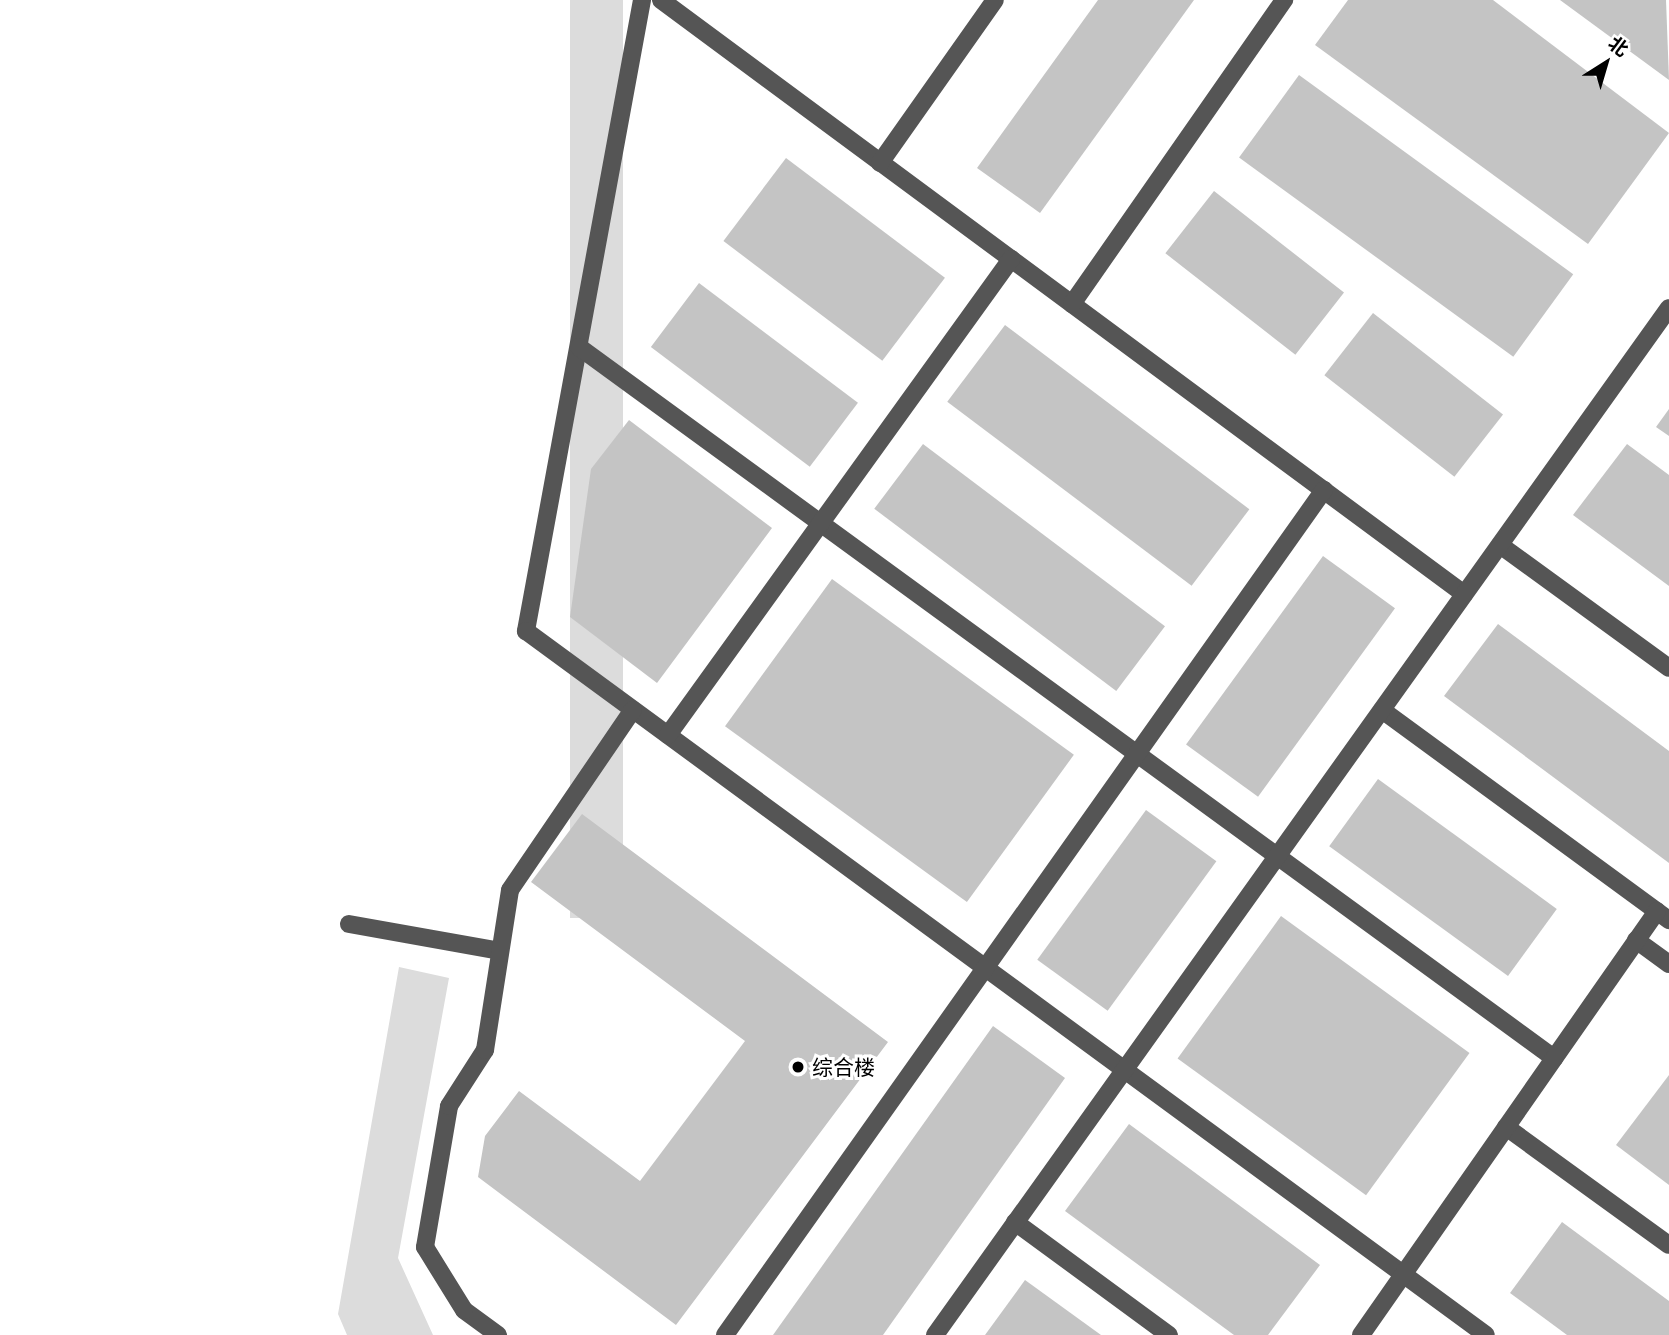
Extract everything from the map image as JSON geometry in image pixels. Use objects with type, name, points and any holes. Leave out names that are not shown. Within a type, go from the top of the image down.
[{"type":"lane","points":[[642,0],[526,631],[1486,1335]]},
{"type":"lane","points":[[661,0],[1464,594]]},
{"type":"lane","points":[[880,163],[995,0]]},
{"type":"lane","points":[[1072,304],[1284,0]]},
{"type":"lane","points":[[668,735],[1011,259]]},
{"type":"lane","points":[[935,1335],[1669,308]]},
{"type":"lane","points":[[579,347],[1554,1058]]},
{"type":"lane","points":[[725,1335],[1324,490]]},
{"type":"lane","points":[[1500,545],[1669,668]]},
{"type":"lane","points":[[498,1335],[464,1310],[425,1247],[449,1105],[485,1050],[510,890],[634,710]]},
{"type":"lane","points":[[1361,1335],[1636,940],[1663,915],[1382,710]]},
{"type":"lane","points":[[349,924],[500,951]]},
{"type":"lane","points":[[1636,940],[1669,964]]},
{"type":"lane","points":[[1506,1126],[1669,1245]]},
{"type":"lane","points":[[1015,1222],[1169,1335]]},
{"type":"shaded area","points":[[570,0],[623,0],[623,918],[570,918]]},
{"type":"shaded area","points":[[399,967],[449,978],[398,1258],[433,1335],[347,1335],[338,1314]]},
{"type":"building","points":[[1098,0],[1194,0],[1040,213],[977,168]]},
{"type":"building","points":[[1348,0],[1493,0],[1669,133],[1588,244],[1315,45]]},
{"type":"building","points":[[1560,0],[1666,0],[1669,80]]},
{"type":"building","points":[[1299,75],[1573,274],[1513,357],[1239,158]]},
{"type":"building","points":[[786,158],[945,278],[882,361],[723,241]]},
{"type":"building","points":[[1214,191],[1344,293],[1295,355],[1165,253]]},
{"type":"building","points":[[699,283],[858,403],[810,467],[651,347]]},
{"type":"building","points":[[1373,313],[1503,415],[1454,477],[1324,375]]},
{"type":"building","points":[[1005,325],[1249,509],[1192,586],[947,402]]},
{"type":"building","points":[[1669,409],[1669,436],[1656,427]]},
{"type":"building","points":[[629,420],[772,528],[657,683],[570,617],[591,469]]},
{"type":"building","points":[[923,444],[1165,626],[1116,691],[874,509]]},
{"type":"building","points":[[1627,444],[1669,475],[1669,586],[1573,515]]},
{"type":"building","points":[[1323,556],[1395,608],[1258,797],[1186,745]]},
{"type":"building","points":[[832,579],[1074,755],[967,902],[725,726]]},
{"type":"building","points":[[1498,624],[1669,751],[1669,863],[1444,696]]},
{"type":"building","points":[[1378,779],[1557,909],[1508,976],[1329,846]]},
{"type":"building","points":[[1146,810],[1216,861],[1108,1011],[1037,960]]},
{"type":"building","name":"综合楼","points":[[582,814],[888,1042],[676,1325],[478,1177],[485,1136],[519,1091],[640,1181],[745,1041],[531,882]]},
{"type":"building","points":[[1281,916],[1470,1053],[1366,1195],[1178,1058]]},
{"type":"building","points":[[993,1026],[1065,1078],[883,1335],[773,1335]]},
{"type":"building","points":[[1669,1075],[1669,1185],[1616,1145]]},
{"type":"building","points":[[1129,1124],[1320,1265],[1268,1335],[1234,1335],[1065,1211]]},
{"type":"building","points":[[1562,1222],[1669,1301],[1669,1335],[1567,1335],[1510,1293]]},
{"type":"building","points":[[1025,1280],[1101,1335],[985,1335]]},
{"type":"place","name":"综合楼","points":[[798,1067]]}]
